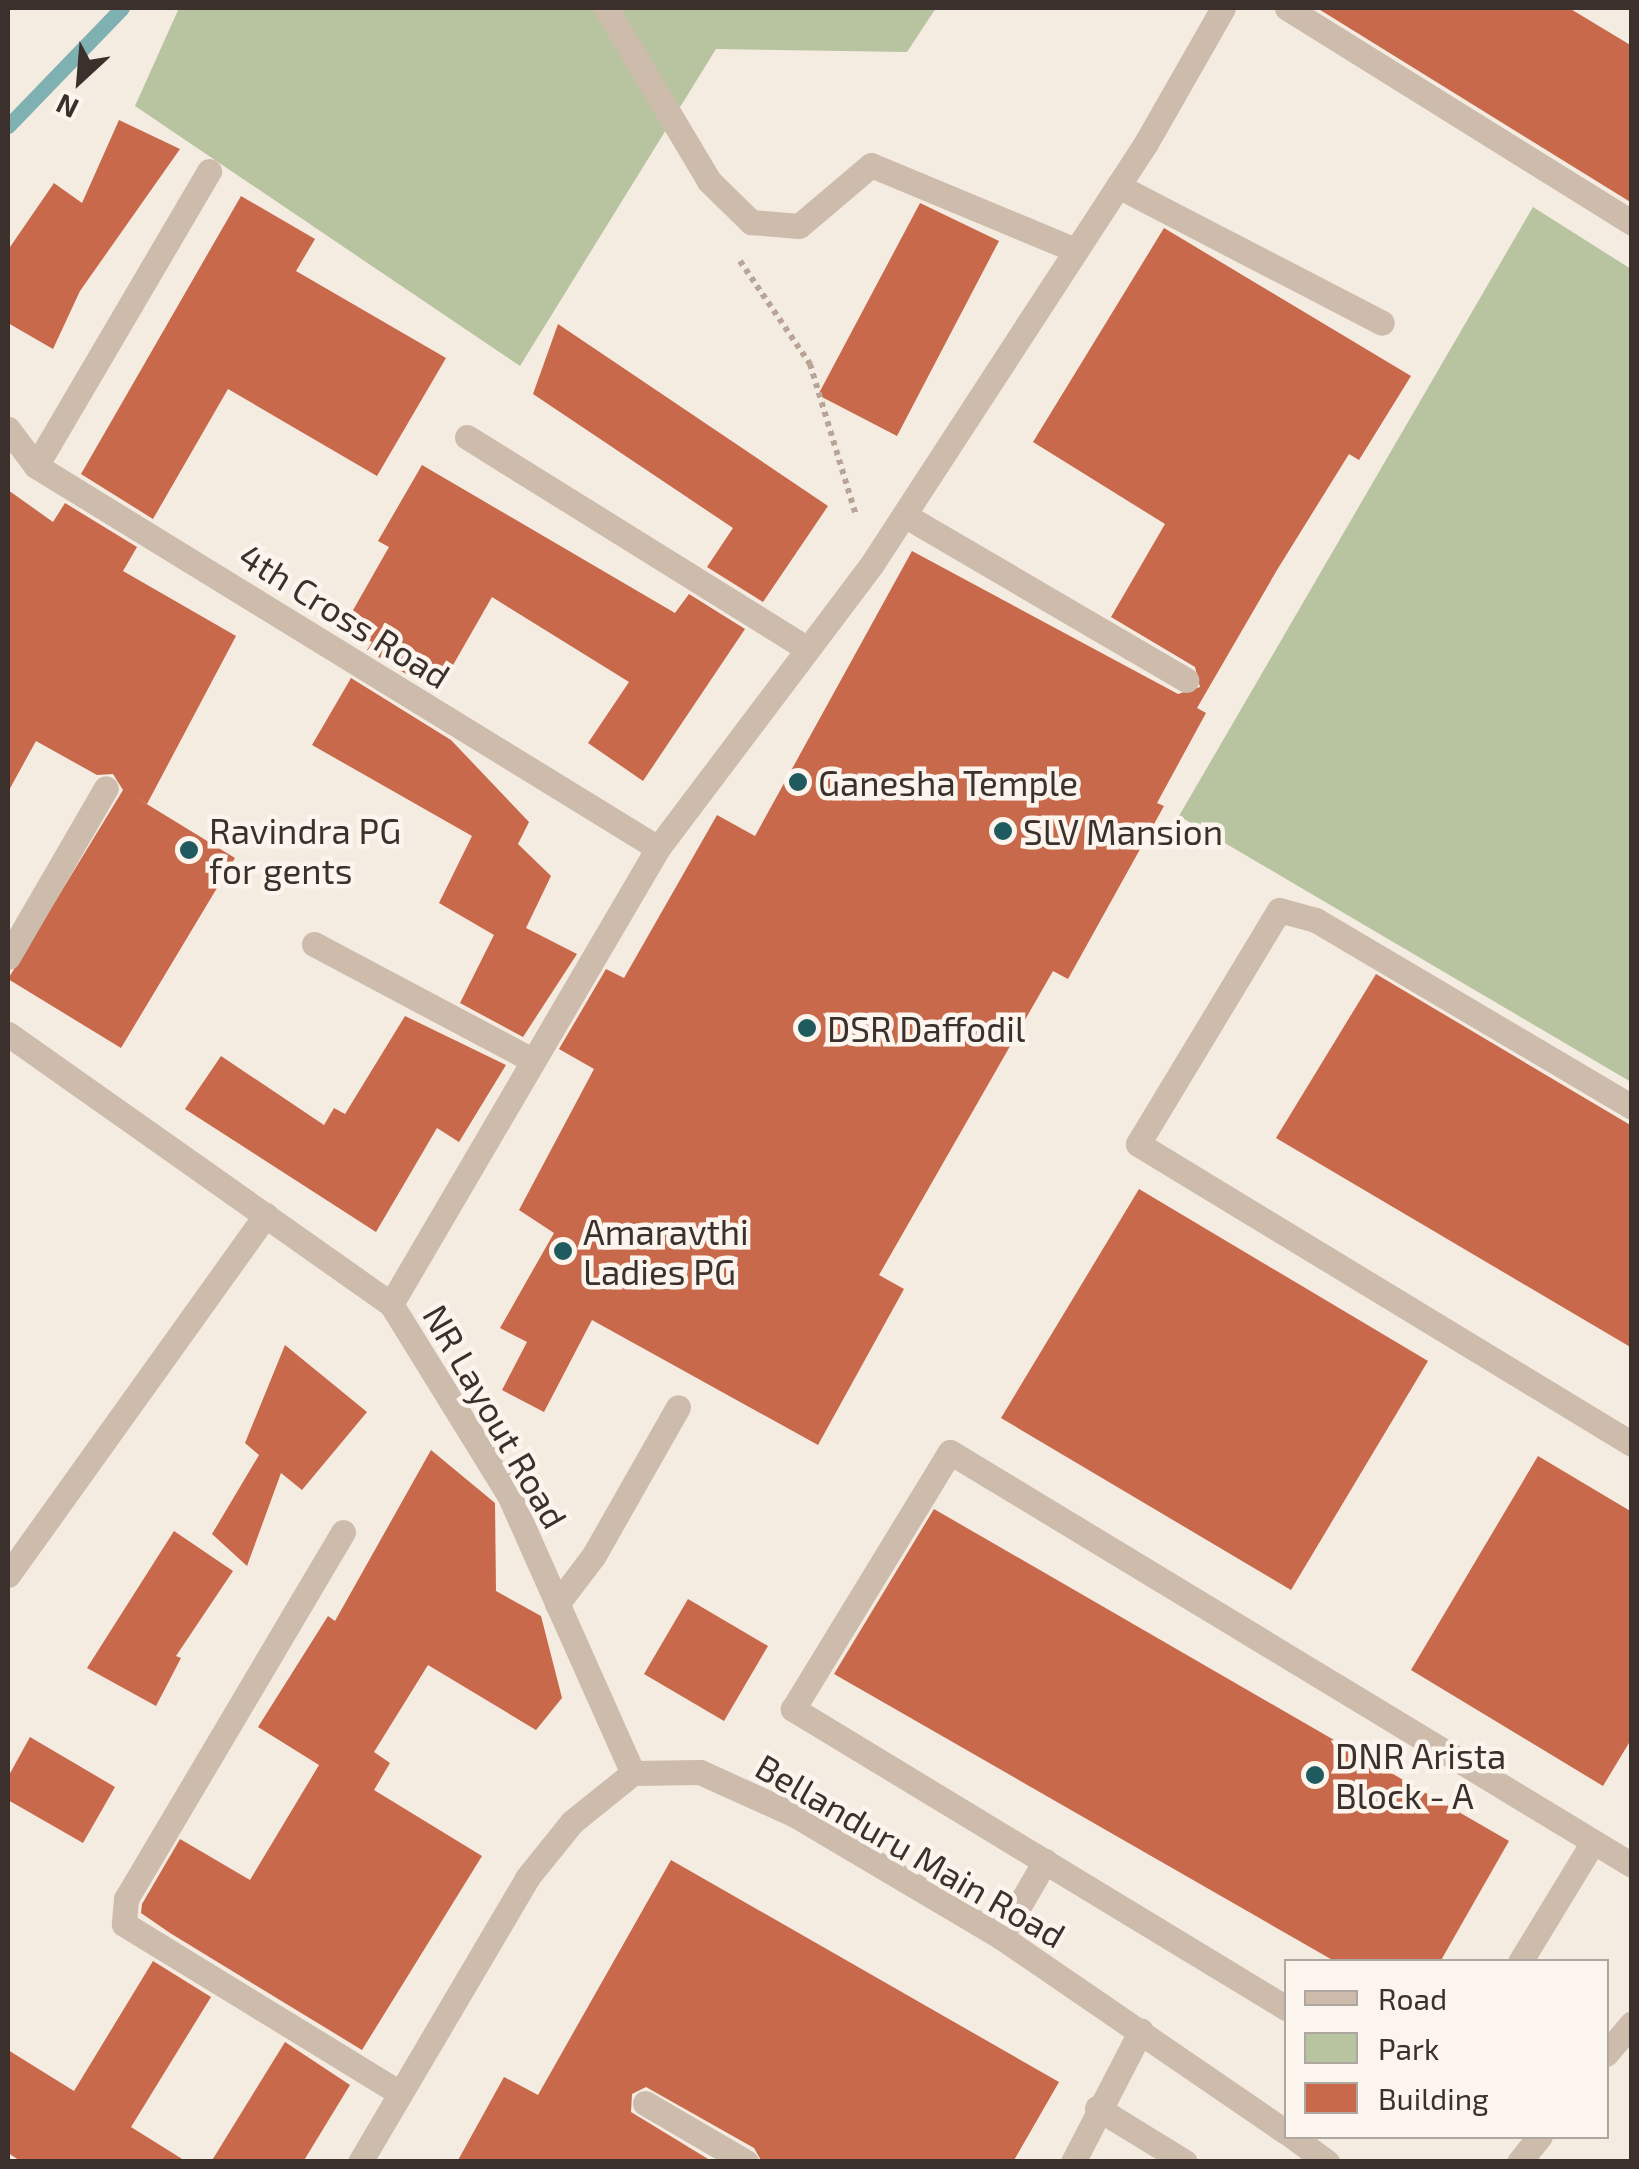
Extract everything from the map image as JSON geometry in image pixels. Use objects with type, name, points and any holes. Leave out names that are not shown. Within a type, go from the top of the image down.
[{"type":"street","points":[[606,8],[709,181],[751,222],[799,226],[871,165],[1075,250]]},
{"type":"street","points":[[391,1304],[658,848],[872,564],[1118,186],[1223,8]]},
{"type":"street","points":[[1287,8],[1632,222]]},
{"type":"street","points":[[36,466],[209,172]]},
{"type":"street","points":[[1118,186],[1382,323]]},
{"type":"street","name":"4th Cross Road","points":[[8,429],[36,466],[658,848]]},
{"type":"street","points":[[467,437],[806,648]]},
{"type":"street","points":[[904,515],[1186,680]]},
{"type":"street","points":[[8,957],[106,788]]},
{"type":"street","points":[[1632,1107],[1316,920],[1279,910],[1138,1144],[1632,1444]]},
{"type":"street","points":[[314,944],[532,1060]]},
{"type":"street","name":"NR Layout Road","points":[[8,1034],[391,1304],[509,1495],[633,1773]]},
{"type":"street","points":[[8,1575],[266,1215]]},
{"type":"street","points":[[557,1604],[594,1555],[678,1407]]},
{"type":"street","points":[[1284,2007],[793,1709],[950,1452],[1632,1865]]},
{"type":"street","points":[[343,1532],[126,1899],[124,1924],[400,2093]]},
{"type":"street","name":"Bellanduru Main Road","points":[[633,1773],[700,1772],[795,1815],[1001,1937],[1284,2130]]},
{"type":"street","points":[[360,2162],[527,1878],[572,1822],[633,1773]]},
{"type":"street","points":[[1522,1959],[1593,1842]]},
{"type":"street","points":[[1001,1937],[1045,1861]]},
{"type":"street","points":[[1609,2050],[1632,2023]]},
{"type":"street","points":[[1073,2162],[1097,2108],[1141,2030]]},
{"type":"street","points":[[645,2103],[746,2162]]},
{"type":"street","points":[[1097,2108],[1185,2162]]},
{"type":"street","name":"Bellanduru Main Road","points":[[1296,2139],[1328,2162]]},
{"type":"street","points":[[1520,2162],[1538,2139]]},
{"type":"path","points":[[733,250],[810,364],[872,564]]},
{"type":"green space","points":[[179,8],[936,8],[907,52],[716,49],[520,366],[135,106]]},
{"type":"green space","points":[[1533,207],[1631,269],[1631,1082],[1179,816]]},
{"type":"building","points":[[1317,8],[1569,8],[1632,46],[1632,203]]},
{"type":"building","points":[[119,120],[180,149],[80,291],[53,349],[8,323],[8,250],[54,183],[82,203]]},
{"type":"building","points":[[241,196],[315,239],[296,271],[446,358],[377,476],[228,389],[153,519],[81,474]]},
{"type":"building","points":[[920,203],[999,241],[897,436],[818,395]]},
{"type":"building","points":[[1164,228],[1411,376],[1359,460],[1349,454],[1277,570],[1197,708],[1206,713],[1157,803],[1164,806],[1068,979],[1053,971],[879,1275],[904,1289],[818,1445],[592,1320],[544,1412],[502,1390],[527,1342],[500,1328],[554,1233],[519,1210],[594,1069],[559,1049],[606,969],[624,978],[717,815],[755,836],[912,551],[1178,694],[1200,687],[1195,667],[1111,617],[1165,524],[1033,442]]},
{"type":"building","points":[[558,324],[828,506],[763,602],[707,567],[733,528],[533,394]]},
{"type":"building","points":[[422,465],[675,613],[689,594],[745,629],[643,781],[588,743],[629,682],[492,597],[437,693],[367,650],[372,642],[344,626],[389,547],[378,541]]},
{"type":"building","points":[[8,490],[53,522],[65,503],[137,547],[123,571],[236,636],[147,804],[132,795],[235,858],[121,1048],[8,979],[123,790],[113,774],[97,775],[36,741],[8,792]]},
{"type":"building","points":[[351,678],[451,740],[529,822],[518,844],[551,876],[526,928],[577,954],[523,1037],[460,1003],[494,935],[439,903],[472,836],[312,745]]},
{"type":"building","points":[[1376,974],[1632,1126],[1632,1348],[1276,1138]]},
{"type":"building","points":[[405,1016],[506,1065],[459,1142],[437,1128],[376,1232],[185,1109],[221,1056],[324,1125],[334,1108],[345,1114]]},
{"type":"building","points":[[1139,1189],[1428,1361],[1291,1590],[1001,1418]]},
{"type":"building","points":[[285,1345],[367,1412],[302,1490],[281,1473],[247,1566],[212,1534],[259,1455],[245,1443]]},
{"type":"building","points":[[431,1450],[495,1503],[496,1591],[541,1616],[562,1698],[536,1730],[428,1665],[374,1752],[390,1763],[374,1790],[482,1856],[362,2050],[170,1933],[141,1913],[142,1904],[180,1839],[250,1880],[319,1765],[258,1727],[328,1616],[335,1621]]},
{"type":"building","points":[[1538,1456],[1632,1512],[1632,1738],[1603,1786],[1411,1670]]},
{"type":"building","points":[[934,1509],[1509,1841],[1442,1959],[1331,1959],[834,1674]]},
{"type":"building","points":[[174,1531],[233,1571],[176,1656],[181,1658],[156,1706],[87,1668]]},
{"type":"building","points":[[688,1599],[768,1646],[724,1721],[644,1674]]},
{"type":"building","points":[[30,1737],[115,1787],[83,1843],[8,1800],[8,1777]]},
{"type":"building","points":[[671,1860],[1059,2082],[1013,2162],[762,2162],[754,2148],[646,2087],[632,2094],[631,2112],[713,2162],[457,2162],[504,2077],[538,2095]]},
{"type":"building","points":[[153,1961],[211,1997],[131,2127],[187,2162],[22,2162],[8,2153],[8,2050],[74,2091]]},
{"type":"building","points":[[285,2042],[350,2085],[303,2162],[211,2162]]},
{"type":"waterway","points":[[8,126],[122,8]]},
{"type":"place","name":"Ganesha Temple","points":[[798,782]]},
{"type":"place","name":"SLV Mansion","points":[[1003,831]]},
{"type":"place","name":"Ravindra PG for gents","points":[[189,850]]},
{"type":"place","name":"DSR Daffodil","points":[[807,1028]]},
{"type":"place","name":"Amaravthi Ladies PG","points":[[563,1251]]},
{"type":"place","name":"DNR Arista Block - A","points":[[1315,1775]]}]
